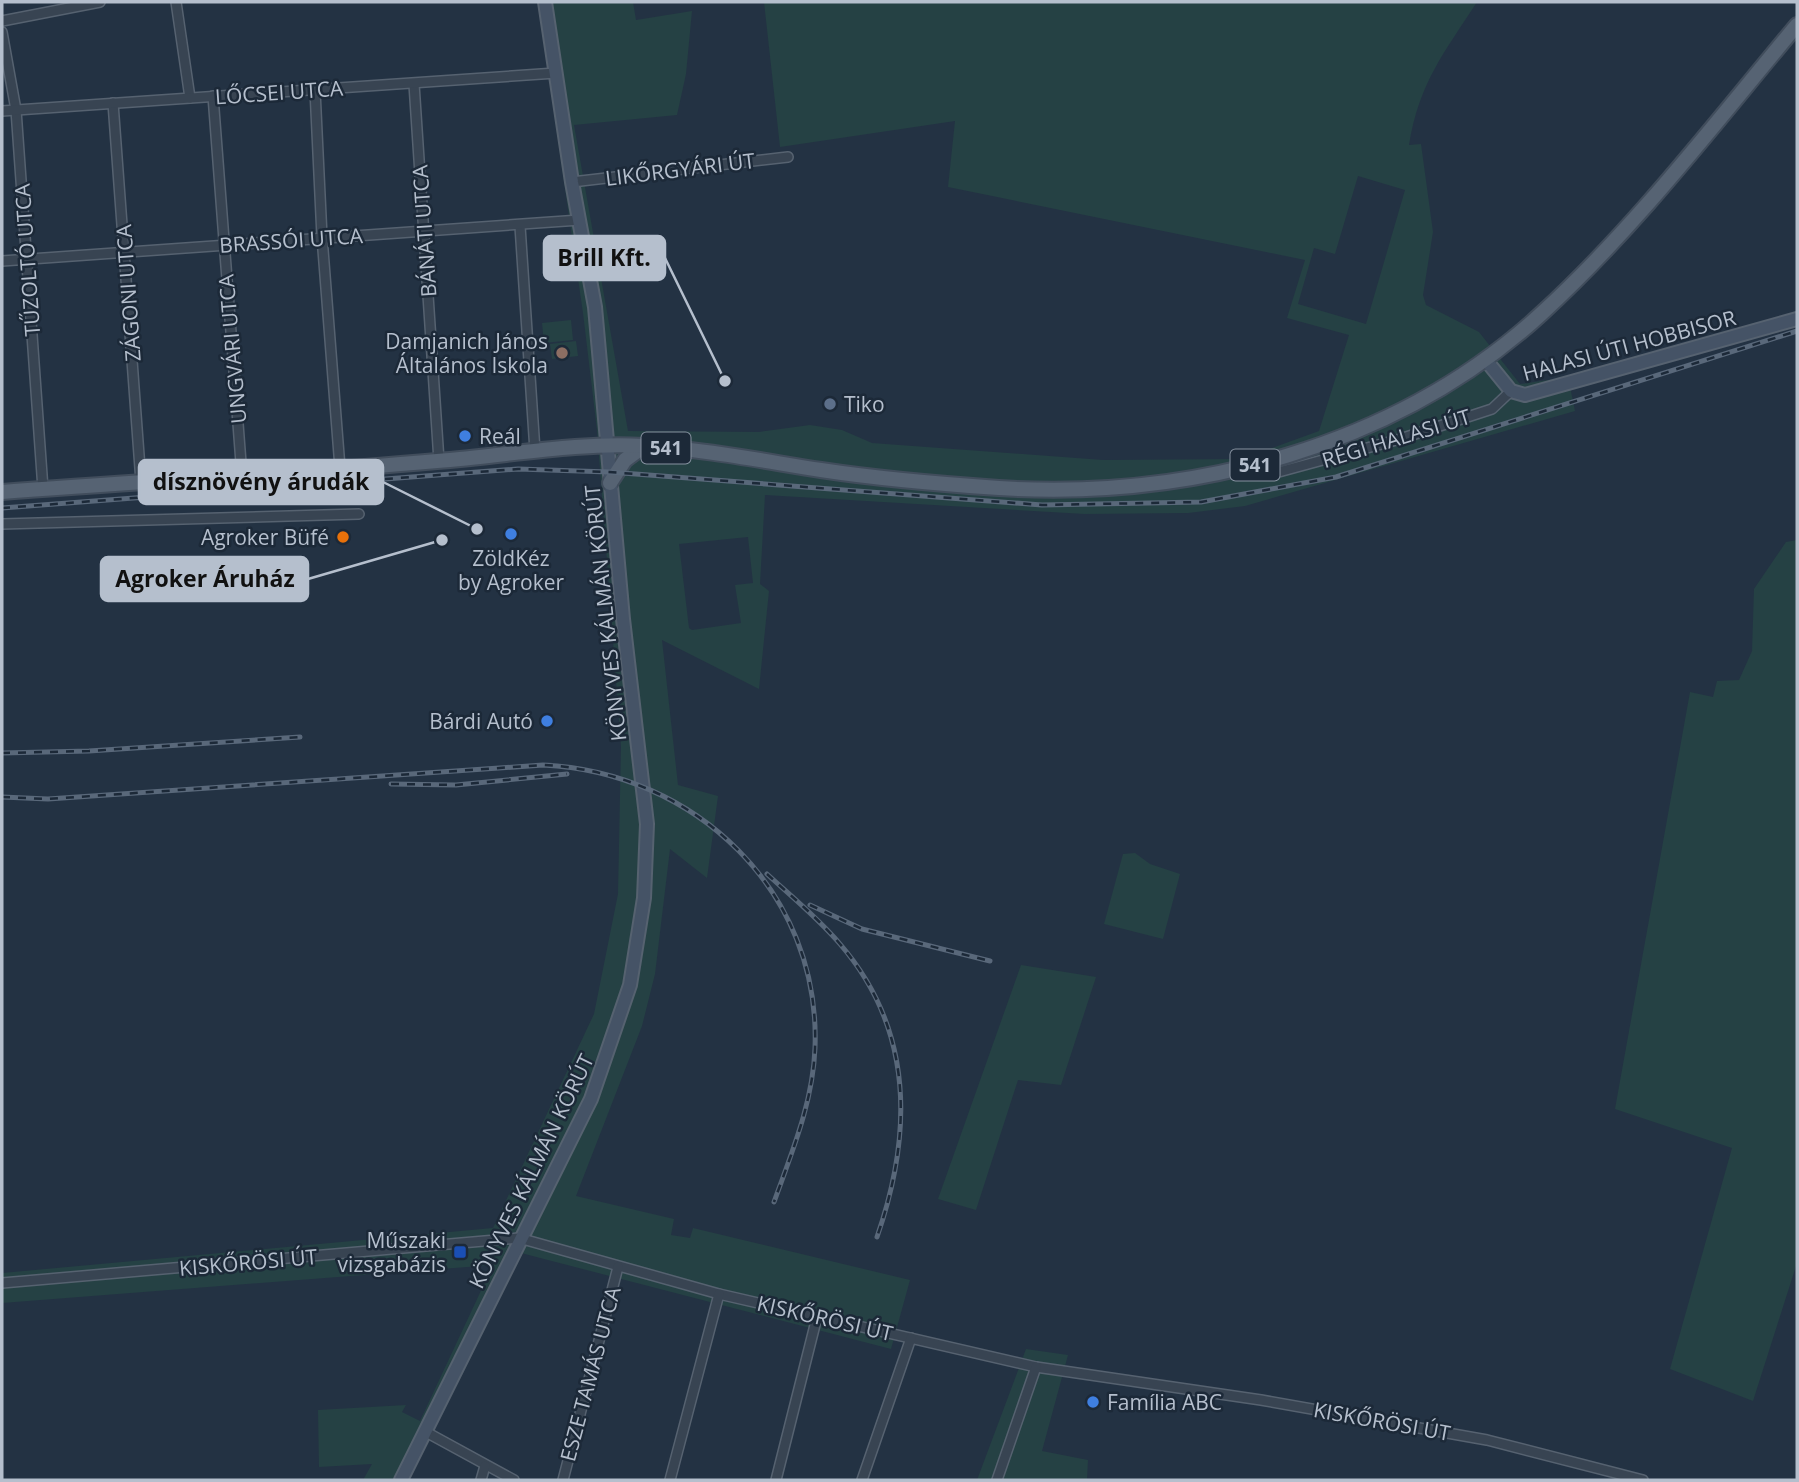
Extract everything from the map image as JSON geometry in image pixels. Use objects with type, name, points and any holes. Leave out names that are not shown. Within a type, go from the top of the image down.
[{"type":"main road","name":"541","points":[[2,492],[439,461],[607,445],[644,446],[726,455],[850,474],[1002,488],[1143,486],[1222,473],[1319,445],[1438,390],[1485,359],[1538,318],[1625,231],[1797,24]]},
{"type":"main road","points":[[610,483],[625,460],[644,446]]},
{"type":"street","points":[[2,20],[100,2]]},
{"type":"street","points":[[176,2],[190,98]]},
{"type":"street","name":"KÖNYVES KÁLMÁN KÖRÚT","points":[[401,1480],[519,1238],[591,1099],[609,1054],[630,985],[644,898],[647,824],[610,483],[595,307],[572,182],[545,2]]},
{"type":"street","name":"TŰZOLTÓ UTCA","points":[[2,32],[16,110],[43,489]]},
{"type":"street","name":"LŐCSEI UTCA","points":[[2,111],[556,73]]},
{"type":"street","name":"BÁNÁTI UTCA","points":[[414,84],[439,461]]},
{"type":"street","points":[[315,90],[322,237],[340,468]]},
{"type":"street","name":"UNGVÁRI UTCA","points":[[213,96],[242,476]]},
{"type":"street","name":"ZÁGONI UTCA","points":[[113,103],[141,482]]},
{"type":"street","name":"LIKŐRGYÁRI ÚT","points":[[572,182],[788,157]]},
{"type":"street","name":"BRASSÓI UTCA","points":[[2,261],[580,220]]},
{"type":"street","points":[[520,226],[535,451]]},
{"type":"street","name":"HALASI ÚTI HOBBISOR","points":[[1485,359],[1511,391],[1525,395],[1797,318]]},
{"type":"street","name":"RÉGI HALASI ÚT","points":[[1275,473],[1400,439],[1492,409],[1511,391]]},
{"type":"street","points":[[2,524],[359,514]]},
{"type":"street","name":"KISKŐRÖSI ÚT","points":[[2,1283],[519,1238],[719,1294],[1036,1367],[1261,1400],[1487,1440],[1643,1480]]},
{"type":"street","name":"ESZE TAMÁS UTCA","points":[[563,1480],[618,1267]]},
{"type":"street","points":[[670,1480],[719,1294]]},
{"type":"street","points":[[776,1480],[817,1317]]},
{"type":"street","points":[[862,1480],[911,1338]]},
{"type":"street","points":[[997,1480],[1036,1367]]},
{"type":"street","points":[[426,1432],[514,1480]]},
{"type":"street","points":[[481,1480],[485,1466]]},
{"type":"green space","points":[[538,2],[633,2],[636,20],[692,11],[686,74],[677,115],[574,125],[628,431],[759,432],[810,425],[842,430],[872,443],[1103,460],[1242,459],[1319,431],[1349,335],[1287,318],[1305,260],[948,187],[955,121],[780,147],[764,2],[1477,2],[1434,69],[1413,123],[1409,145],[1421,144],[1433,232],[1423,295],[1426,305],[1479,332],[1520,384],[1568,377],[1575,411],[1245,506],[1188,513],[1085,514],[765,495],[760,584],[769,591],[759,689],[662,640],[678,785],[718,796],[707,878],[670,849],[655,974],[642,1026],[576,1196],[674,1219],[671,1235],[690,1238],[693,1228],[910,1280],[891,1349],[521,1253],[407,1480],[363,1480],[372,1464],[319,1467],[318,1410],[406,1405],[402,1412],[420,1421],[493,1265],[2,1303],[2,1273],[493,1228],[594,1014],[618,894],[621,747],[597,430],[583,313]],"holes":[[[1358,176],[1405,190],[1366,324],[1298,304],[1314,248],[1335,254]],[[748,537],[753,583],[735,585],[741,623],[692,630],[689,628],[679,544]]]},
{"type":"green space","points":[[571,320],[573,340],[544,343],[542,323]]},
{"type":"green space","points":[[576,341],[578,356],[552,359],[550,344]]},
{"type":"green space","points":[[1797,540],[1797,1263],[1753,1401],[1670,1369],[1732,1148],[1615,1109],[1690,692],[1713,697],[1717,681],[1739,680],[1752,651],[1754,589],[1786,542]]},
{"type":"green space","points":[[1135,853],[1150,864],[1180,874],[1163,939],[1104,924],[1123,854]]},
{"type":"green space","points":[[1021,965],[1096,977],[1061,1085],[1018,1080],[976,1210],[938,1199]]},
{"type":"green space","points":[[1026,1349],[1068,1355],[1042,1451],[1088,1460],[1087,1480],[977,1480]]},
{"type":"railway","points":[[2,508],[518,469],[609,472],[1042,505],[1201,502],[1336,477],[1797,331]]},
{"type":"railway","points":[[2,753],[89,751],[300,737]]},
{"type":"railway","points":[[2,797],[48,799],[543,765],[599,773],[650,790],[697,816],[738,850],[772,891],[796,939],[811,991],[815,1048],[810,1088],[800,1126],[774,1202]]},
{"type":"railway","points":[[391,784],[456,785],[567,774]]},
{"type":"railway","points":[[767,874],[832,934],[865,977],[882,1012],[894,1048],[900,1085],[897,1161],[877,1237]]},
{"type":"railway","points":[[810,905],[862,929],[990,961]]},
{"type":"place","name":"Damjanich János Általános Iskola","points":[[562,353]]},
{"type":"place","name":"Brill Kft.","points":[[725,381]]},
{"type":"place","name":"Tiko","points":[[830,404]]},
{"type":"place","name":"Reál","points":[[465,436]]},
{"type":"place","name":"dísznövény árudák","points":[[477,529]]},
{"type":"place","name":"ZöldKéz by Agroker","points":[[511,534]]},
{"type":"place","name":"Agroker Büfé","points":[[343,537]]},
{"type":"place","name":"Agroker Áruház","points":[[442,540]]},
{"type":"place","name":"Bárdi Autó","points":[[547,721]]},
{"type":"place","name":"Műszaki vizsgabázis","points":[[460,1252]]},
{"type":"place","name":"Família ABC","points":[[1093,1402]]}]
